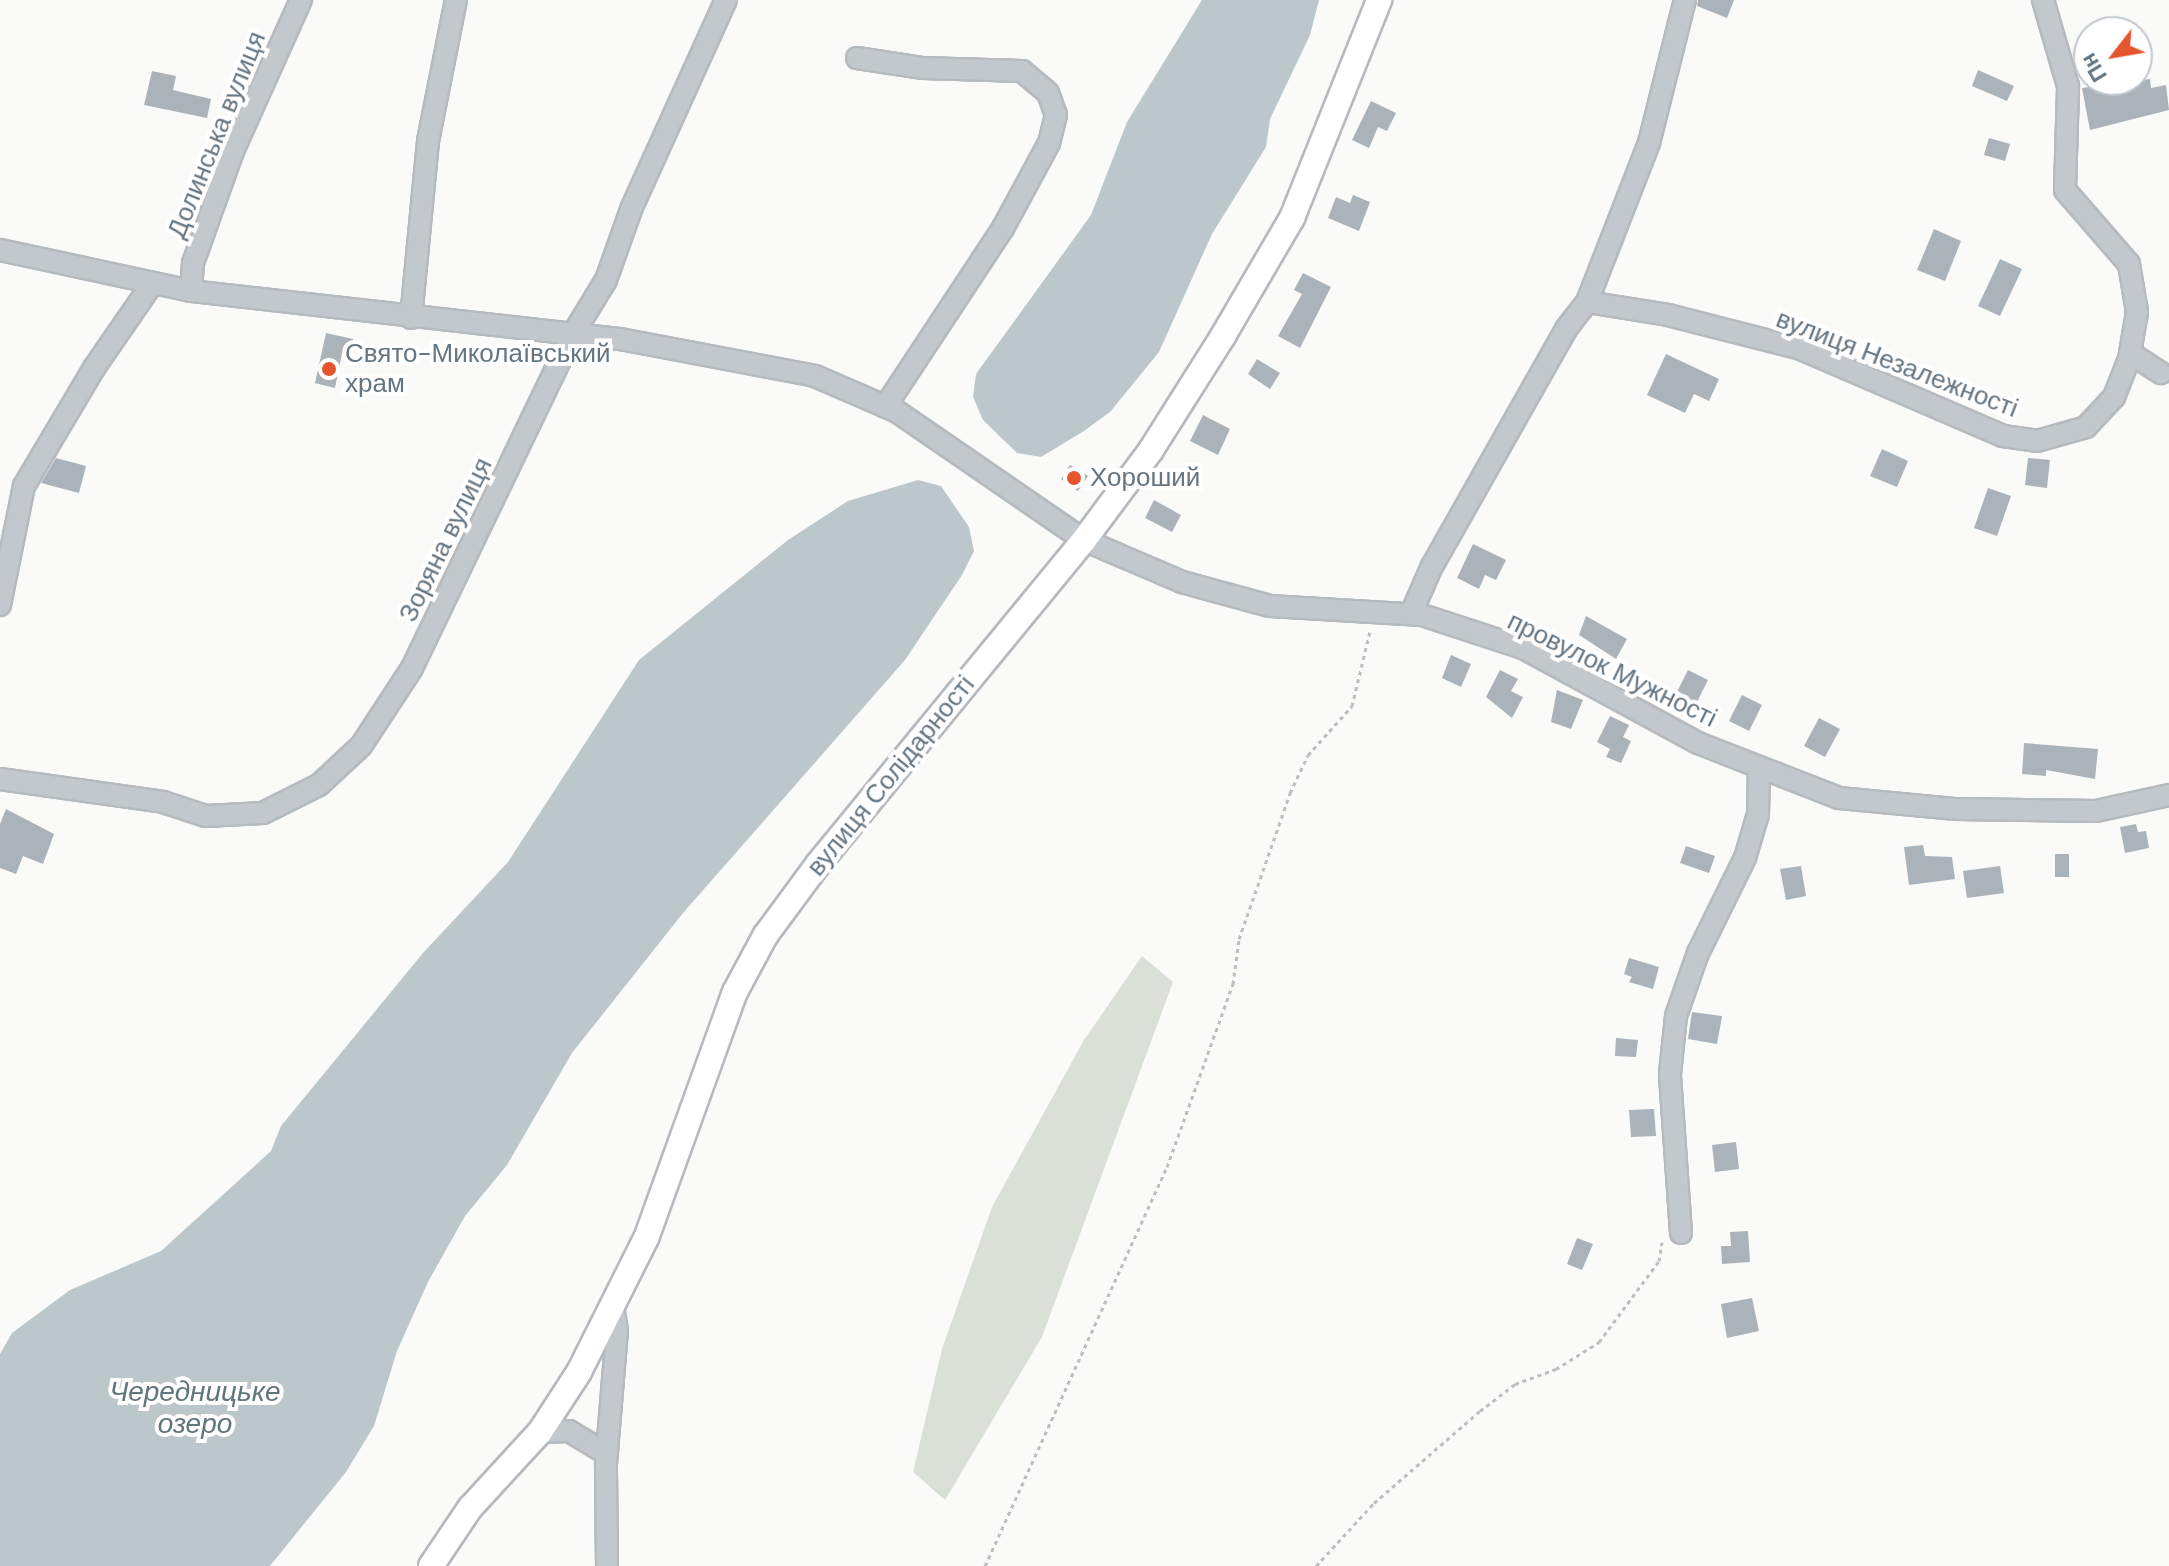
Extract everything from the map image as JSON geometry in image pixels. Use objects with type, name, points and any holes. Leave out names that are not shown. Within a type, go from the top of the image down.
[{"type":"main road","name":"вулиця Солідарності","points":[[431,1566],[470,1508],[540,1432],[613,1305],[647,1236],[735,992],[765,936],[818,864],[1084,540],[1151,450],[1292,218],[1379,0]]},
{"type":"street","name":"Долинська вулиця","points":[[191,291],[193,263],[233,151],[301,0]]},
{"type":"street","points":[[411,318],[428,141],[456,0]]},
{"type":"street","name":"Зоряна вулиця","points":[[0,779],[163,802],[206,816],[263,813],[319,785],[361,746],[412,668],[573,334],[606,280],[632,207],[726,0]]},
{"type":"street","points":[[1411,614],[1438,555],[1566,329],[1587,302],[1649,143],[1685,0]]},
{"type":"street","name":"вулиця Незалежності","points":[[1587,302],[1668,315],[1801,349],[2003,436],[2037,441],[2086,427],[2114,397],[2130,353],[2137,312],[2129,264],[2065,190],[2068,86],[2043,0]]},
{"type":"street","points":[[857,58],[923,68],[1022,71],[1048,93],[1056,115],[1049,143],[1003,228],[885,407]]},
{"type":"street","name":"провулок Мужності","points":[[0,250],[191,291],[573,334],[815,376],[885,407],[1043,516],[1084,540],[1182,582],[1270,606],[1411,614],[1523,648],[1698,743],[1839,798],[1956,809],[2096,811],[2169,795]]},
{"type":"street","points":[[0,605],[24,486],[94,368],[152,284]]},
{"type":"street","points":[[2130,353],[2161,373]]},
{"type":"street","points":[[1672,1234],[1670,1074],[1676,1016],[1698,953],[1745,858],[1758,814],[1759,767]]},
{"type":"street","points":[[607,1566],[607,1454],[617,1331],[613,1305]]},
{"type":"street","points":[[540,1432],[569,1431],[607,1454]]},
{"type":"path","points":[[985,1566],[1167,1167],[1233,984],[1239,939],[1290,793],[1308,755],[1352,706],[1375,612]]},
{"type":"path","points":[[1316,1566],[1374,1503],[1480,1411],[1515,1384],[1556,1369],[1599,1342],[1659,1261],[1672,1234]]},
{"type":"shaded area","points":[[1142,956],[1173,982],[1042,1337],[945,1500],[913,1472],[942,1349],[992,1207],[1084,1040]]},
{"type":"water","points":[[1202,0],[1319,0],[1310,35],[1270,119],[1266,147],[1212,234],[1159,352],[1110,412],[1084,431],[1041,457],[1017,453],[983,420],[973,397],[976,374],[1091,215],[1127,122]]},
{"type":"water","name":"Чередницьке озеро","points":[[918,480],[941,486],[969,527],[974,551],[962,575],[905,660],[683,913],[572,1053],[507,1165],[465,1216],[428,1282],[397,1351],[374,1426],[346,1472],[270,1566],[0,1566],[0,1354],[12,1333],[70,1290],[161,1251],[271,1151],[281,1126],[423,953],[508,862],[639,660],[788,540],[848,501]]},
{"type":"building","points":[[1698,0],[1734,0],[1727,18],[1697,6]]},
{"type":"building","points":[[1978,70],[2014,86],[2007,101],[1972,86]]},
{"type":"building","points":[[152,71],[176,76],[173,90],[211,99],[207,118],[144,105]]},
{"type":"building","points":[[2166,85],[2169,110],[2090,130],[2084,96],[2153,96],[2153,88]]},
{"type":"building","points":[[1371,101],[1396,113],[1387,131],[1378,127],[1369,148],[1352,140]]},
{"type":"building","points":[[1989,138],[2010,144],[2005,161],[1984,155]]},
{"type":"building","points":[[1353,195],[1370,202],[1359,231],[1328,218],[1336,197],[1350,203]]},
{"type":"building","points":[[1934,229],[1961,241],[1945,281],[1917,270]]},
{"type":"building","points":[[2000,259],[2022,269],[2000,316],[1978,306]]},
{"type":"building","points":[[1303,273],[1331,287],[1300,348],[1278,336],[1302,294],[1294,290]]},
{"type":"building","name":"Свято-Миколаївський храм","points":[[326,333],[353,339],[350,354],[342,353],[335,388],[315,383]]},
{"type":"building","points":[[1666,354],[1719,379],[1709,401],[1694,394],[1685,413],[1647,395]]},
{"type":"building","points":[[1257,359],[1280,373],[1270,389],[1248,374]]},
{"type":"building","points":[[1203,415],[1230,429],[1218,455],[1190,441]]},
{"type":"building","points":[[1882,449],[1908,461],[1897,487],[1870,476]]},
{"type":"building","points":[[56,458],[86,466],[79,493],[41,483]]},
{"type":"building","points":[[2028,458],[2050,460],[2047,488],[2025,485]]},
{"type":"building","name":"Хороший","points":[[1070,465],[1088,476],[1078,491],[1061,479]]},
{"type":"building","points":[[1988,488],[2011,496],[1997,536],[1974,528]]},
{"type":"building","points":[[1154,500],[1181,515],[1172,532],[1145,518]]},
{"type":"building","points":[[1473,544],[1506,560],[1496,580],[1485,575],[1479,589],[1457,578]]},
{"type":"building","points":[[1586,616],[1627,639],[1616,659],[1579,635]]},
{"type":"building","points":[[1451,655],[1471,664],[1461,687],[1442,678]]},
{"type":"building","points":[[1500,670],[1518,679],[1511,691],[1523,697],[1512,718],[1486,697]]},
{"type":"building","points":[[1688,670],[1708,680],[1696,704],[1676,694]]},
{"type":"building","points":[[1557,690],[1583,700],[1571,729],[1551,722]]},
{"type":"building","points":[[1742,695],[1762,705],[1749,731],[1729,721]]},
{"type":"building","points":[[1610,716],[1629,725],[1623,737],[1631,741],[1621,763],[1606,757],[1610,749],[1597,742]]},
{"type":"building","points":[[1819,718],[1840,729],[1825,757],[1804,746]]},
{"type":"building","points":[[2024,743],[2098,749],[2095,779],[2046,770],[2046,776],[2022,774]]},
{"type":"building","points":[[6,809],[54,834],[43,864],[23,856],[16,874],[0,868],[0,824]]},
{"type":"building","points":[[2136,824],[2138,832],[2146,831],[2149,848],[2125,853],[2120,827]]},
{"type":"building","points":[[1923,845],[1925,856],[1952,857],[1955,879],[1909,885],[1904,847]]},
{"type":"building","points":[[1686,846],[1715,856],[1709,873],[1680,863]]},
{"type":"building","points":[[2055,854],[2069,854],[2069,877],[2055,877]]},
{"type":"building","points":[[1801,866],[1806,896],[1786,900],[1780,869]]},
{"type":"building","points":[[2000,866],[2004,893],[1967,898],[1963,871]]},
{"type":"building","points":[[1629,958],[1659,967],[1653,989],[1629,982],[1632,977],[1624,974]]},
{"type":"building","points":[[1692,1012],[1722,1016],[1717,1044],[1688,1039]]},
{"type":"building","points":[[1616,1038],[1638,1040],[1636,1057],[1615,1056]]},
{"type":"building","points":[[1654,1109],[1656,1136],[1631,1137],[1629,1110]]},
{"type":"building","points":[[1736,1142],[1739,1169],[1715,1172],[1712,1145]]},
{"type":"building","points":[[1748,1231],[1750,1262],[1722,1264],[1721,1246],[1731,1246],[1730,1232]]},
{"type":"building","points":[[1577,1238],[1593,1244],[1582,1270],[1567,1264]]},
{"type":"building","points":[[1752,1298],[1759,1331],[1727,1338],[1721,1304]]},
{"type":"place","name":"Свято-Миколаївський храм","points":[[329,369]]},
{"type":"place","name":"Хороший","points":[[1074,478]]}]
